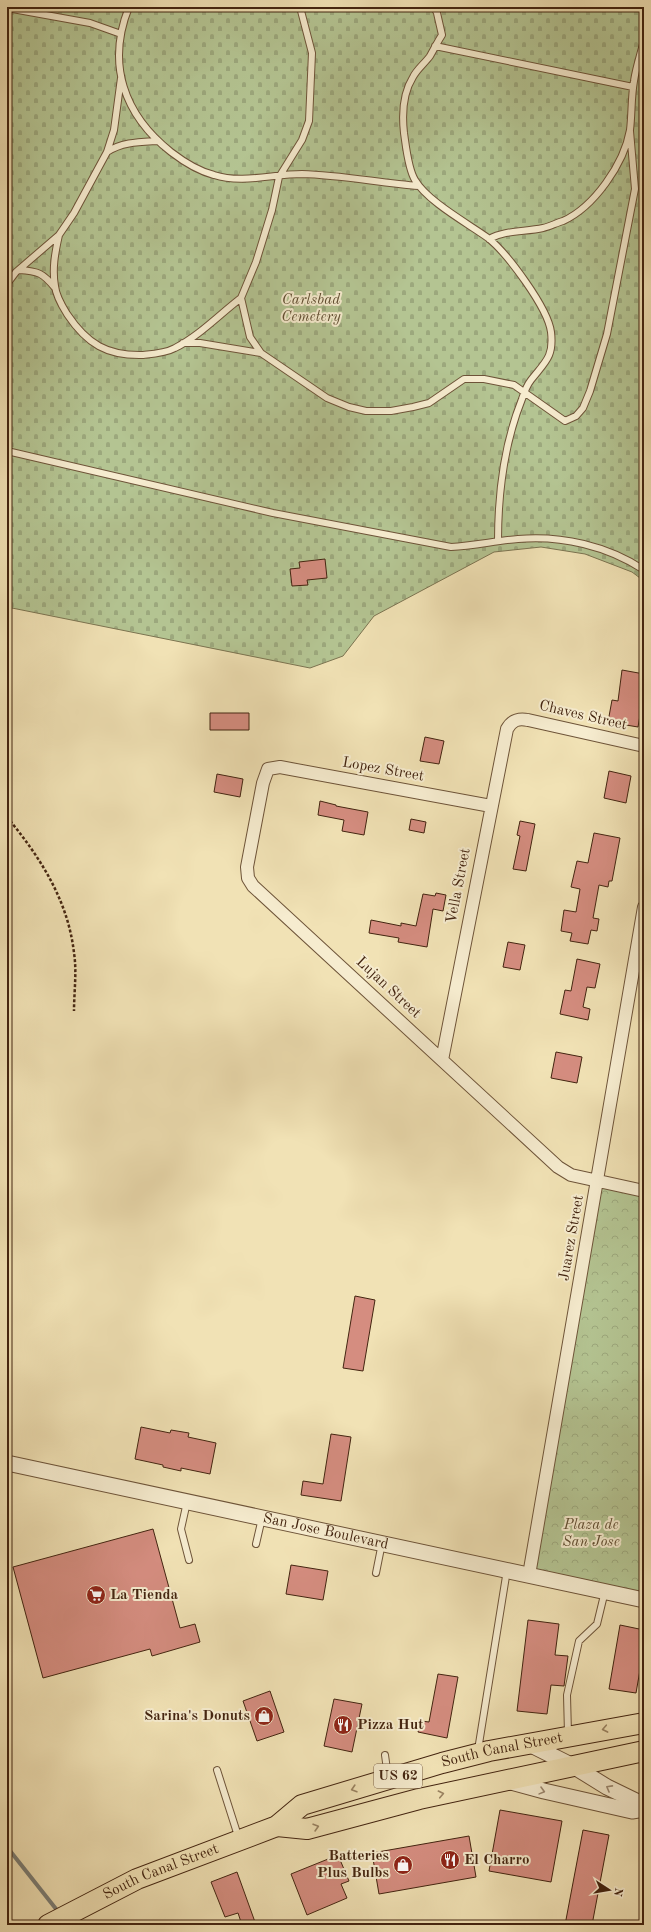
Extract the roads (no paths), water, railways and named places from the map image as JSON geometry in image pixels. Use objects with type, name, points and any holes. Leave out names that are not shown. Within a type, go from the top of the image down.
[{"type":"highway","name":"South Canal Street","points":[[48,1925],[137,1879],[277,1826],[302,1805],[477,1754],[527,1743],[644,1723]]},
{"type":"highway","name":"South Canal Street","points":[[277,1826],[307,1829],[419,1799],[644,1751]]},
{"type":"street","name":"Chaves Street","points":[[514,721],[528,720],[644,746]]},
{"type":"street","name":"Vella Street","points":[[442,1060],[507,729],[514,721]]},
{"type":"street","name":"Lopez Street","points":[[268,769],[280,768],[491,806]]},
{"type":"street","name":"Lujan Street","points":[[268,769],[263,783],[247,867],[248,878],[253,886],[558,1167],[571,1175],[644,1191]]},
{"type":"street","name":"Juarez Street","points":[[529,1575],[644,907]]},
{"type":"street","name":"San Jose Boulevard","points":[[7,1463],[644,1600]]},
{"type":"street","points":[[527,1743],[573,1766],[607,1787],[644,1805]]},
{"type":"street","points":[[504,1780],[544,1791],[632,1811],[644,1809]]},
{"type":"lane","points":[[130,7],[119,44],[119,67],[128,98],[138,119],[157,141],[192,166],[215,176],[248,178],[279,177],[299,174],[335,175],[382,183],[419,186]]},
{"type":"lane","points":[[19,270],[35,271],[46,276],[55,288],[63,308],[77,330],[92,342],[112,353],[126,355],[152,354],[175,348],[240,298],[258,256],[272,210],[279,177],[302,140],[309,121],[312,53],[300,7]]},
{"type":"lane","points":[[434,7],[442,34],[430,55],[412,77],[406,95],[402,117],[406,146],[414,179],[425,193],[490,239],[524,280],[542,309],[551,331],[552,350],[544,367],[530,381],[508,444],[498,507],[498,541]]},
{"type":"lane","points":[[7,8],[90,23],[121,34]]},
{"type":"lane","points":[[240,298],[250,337],[261,353],[327,398],[349,407],[366,411],[391,411],[428,403],[464,379],[484,379],[514,385],[564,421],[576,416],[583,408],[590,391],[607,334],[635,189],[630,131],[633,87],[644,40]]},
{"type":"lane","points":[[435,46],[633,87]]},
{"type":"lane","points":[[7,284],[19,270],[59,235],[74,213],[107,152],[114,130],[122,75]]},
{"type":"lane","points":[[490,239],[499,234],[545,228],[565,220],[585,206],[602,189],[616,168],[625,150],[630,131]]},
{"type":"lane","points":[[107,152],[113,148],[128,144],[157,141]]},
{"type":"lane","points":[[55,288],[53,262],[59,235]]},
{"type":"lane","points":[[182,343],[200,344],[261,353]]},
{"type":"lane","points":[[7,452],[273,513],[443,545],[467,546],[498,541],[544,538],[580,543],[630,560],[644,570]]},
{"type":"lane","points":[[188,1502],[181,1529],[189,1560]]},
{"type":"lane","points":[[256,1544],[262,1518]]},
{"type":"lane","points":[[376,1573],[382,1543]]},
{"type":"lane","points":[[477,1754],[507,1570]]},
{"type":"lane","points":[[568,1736],[567,1695],[579,1641],[597,1624],[605,1591]]},
{"type":"lane","points":[[385,1754],[388,1779]]},
{"type":"lane","points":[[217,1770],[240,1840]]},
{"type":"waterway","points":[[7,1847],[60,1914]]},
{"type":"place","name":"La Tienda","points":[[96,1595]]},
{"type":"place","name":"Sarina's Donuts","points":[[264,1716]]},
{"type":"place","name":"Pizza Hut","points":[[343,1725]]},
{"type":"place","name":"El Charro","points":[[450,1860]]},
{"type":"place","name":"Batteries Plus Bulbs","points":[[403,1865]]},
{"type":"park label","name":"Carlsbad Cemetery","points":[[311,308]]},
{"type":"park label","name":"Plaza de San Jose","points":[[591,1534]]}]
